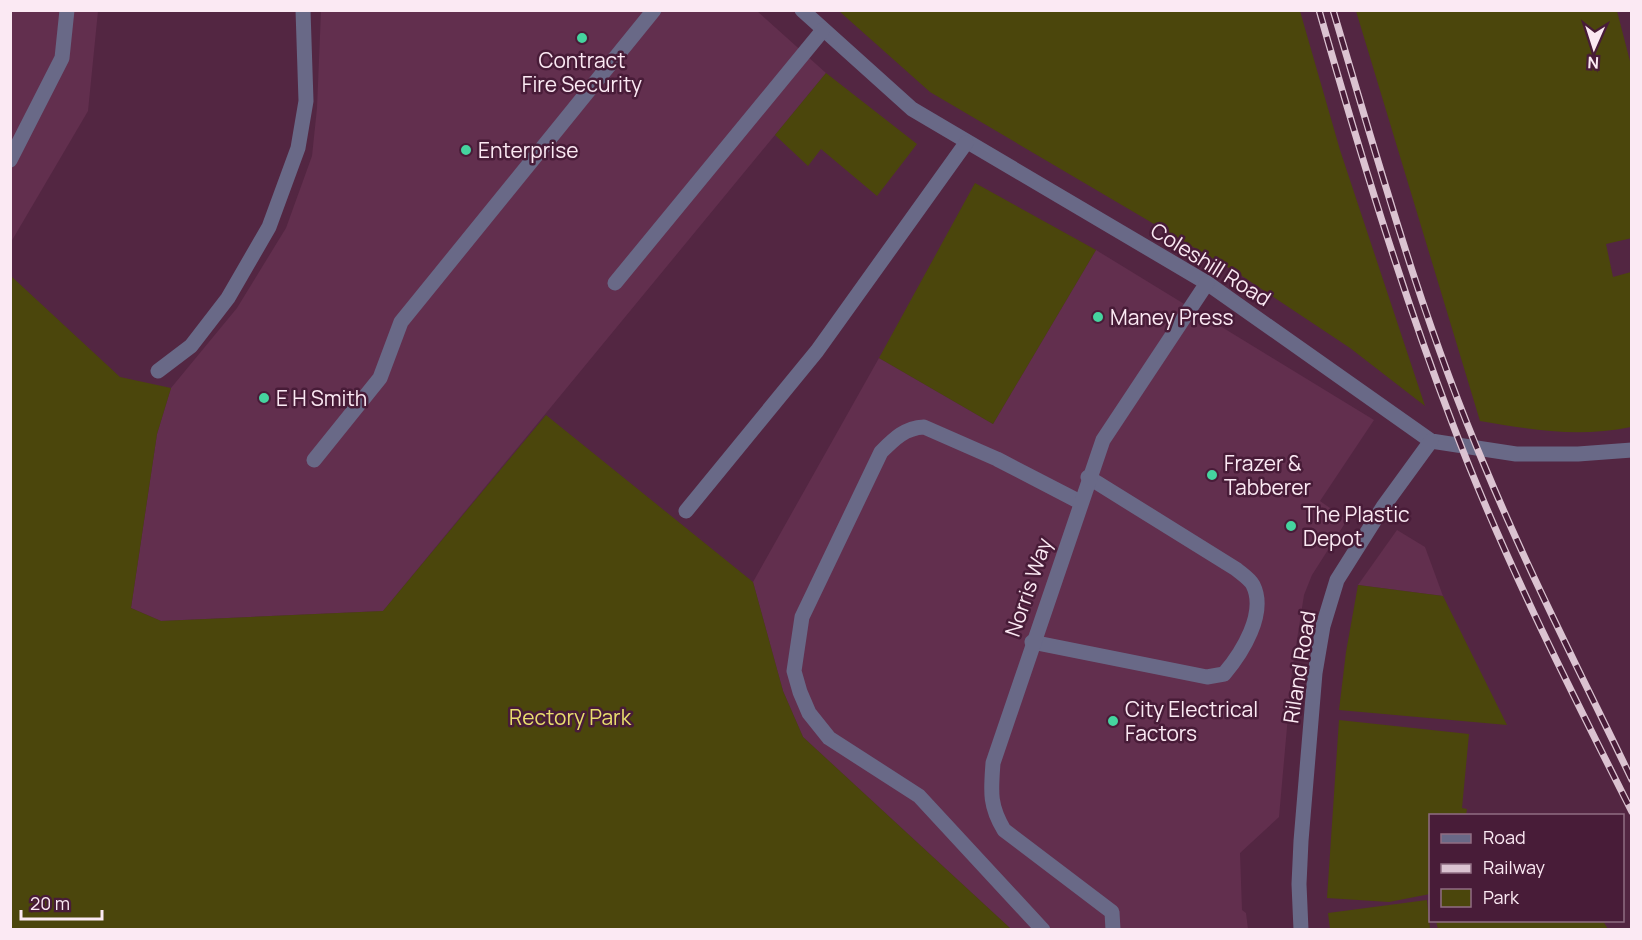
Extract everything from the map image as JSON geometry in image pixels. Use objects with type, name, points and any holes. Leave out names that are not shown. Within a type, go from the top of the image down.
[{"type":"street","points":[[10,160],[62,58],[67,10]]},
{"type":"street","points":[[158,371],[191,346],[228,298],[269,227],[298,148],[306,101],[303,10]]},
{"type":"street","points":[[314,460],[380,378],[401,322],[654,10]]},
{"type":"street","name":"Coleshill Road","points":[[802,10],[912,109],[966,143],[1207,283],[1431,441],[1516,454],[1578,454],[1632,450]]},
{"type":"street","points":[[615,283],[823,30]]},
{"type":"street","points":[[686,511],[817,351],[966,143]]},
{"type":"street","name":"Norris Way","points":[[1113,930],[1112,912],[1004,830],[994,812],[991,794],[993,763],[1088,477],[1103,440],[1207,283]]},
{"type":"street","points":[[1043,930],[919,795],[829,738],[809,713],[794,671],[802,617],[881,452],[897,435],[912,427],[924,426],[997,459],[1080,502]]},
{"type":"street","name":"Riland Road","points":[[1301,930],[1299,884],[1301,841],[1315,673],[1323,626],[1337,580],[1383,507],[1431,441]]},
{"type":"street","points":[[1032,642],[1206,677],[1224,674],[1239,657],[1254,621],[1258,600],[1252,583],[1236,569],[1088,477]]},
{"type":"shaded area","points":[[11,11],[98,11],[88,111],[11,242]]},
{"type":"shaded area","points":[[321,11],[757,11],[826,73],[383,611],[161,621],[131,608],[157,434],[171,388],[237,308],[286,228],[312,156],[317,108]]},
{"type":"shaded area","points":[[1096,250],[1374,420],[1320,501],[1347,520],[1312,575],[1304,595],[1292,671],[1279,817],[1240,853],[1242,910],[1246,913],[1248,929],[1011,929],[803,737],[783,691],[753,582],[879,358],[993,424]]},
{"type":"shaded area","points":[[1397,530],[1425,547],[1443,596],[1358,585]]},
{"type":"green space","points":[[839,11],[1300,11],[1340,150],[1425,406],[1350,348],[1239,274],[930,92]]},
{"type":"green space","points":[[1356,11],[1617,11],[1631,65],[1632,238],[1606,244],[1613,277],[1631,272],[1631,427],[1592,432],[1556,432],[1480,421]]},
{"type":"green space","points":[[826,73],[917,144],[877,196],[821,149],[808,166],[775,135]]},
{"type":"green space","points":[[975,183],[1096,250],[993,424],[879,358]]},
{"type":"green space","name":"Rectory Park","points":[[11,276],[120,377],[171,388],[157,434],[131,608],[161,621],[383,611],[546,415],[753,582],[783,691],[803,737],[1011,929],[11,929]]},
{"type":"green space","points":[[1358,585],[1443,596],[1507,725],[1339,710]]},
{"type":"green space","points":[[1339,720],[1469,734],[1462,808],[1467,809],[1466,814],[1429,814],[1429,894],[1389,902],[1327,898]]},
{"type":"green space","points":[[1427,900],[1430,929],[1330,929],[1328,913]]},
{"type":"green space","points":[[1436,922],[1604,922],[1608,929],[1438,929]]},
{"type":"railway","points":[[1319,10],[1382,219],[1416,322],[1472,474],[1560,669],[1632,812]]},
{"type":"railway","points":[[1333,10],[1421,298],[1462,411],[1520,546],[1632,780]]},
{"type":"place","name":"Contract Fire Security","points":[[582,38]]},
{"type":"place","name":"Enterprise","points":[[466,150]]},
{"type":"place","name":"Maney Press","points":[[1098,317]]},
{"type":"place","name":"E H Smith","points":[[264,398]]},
{"type":"place","name":"Frazer & Tabberer","points":[[1212,475]]},
{"type":"place","name":"The Plastic Depot","points":[[1291,526]]},
{"type":"place","name":"City Electrical Factors","points":[[1113,721]]}]
